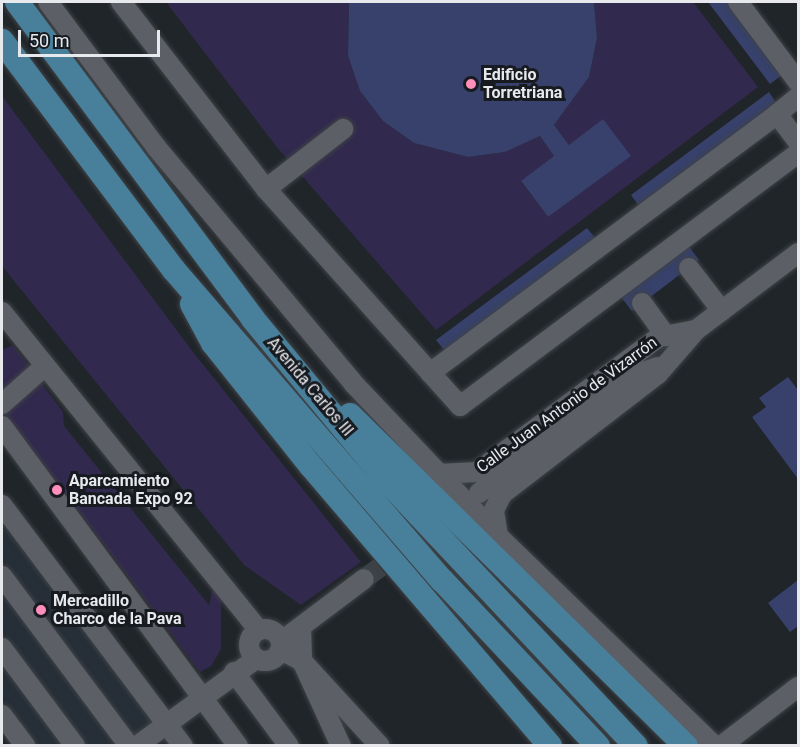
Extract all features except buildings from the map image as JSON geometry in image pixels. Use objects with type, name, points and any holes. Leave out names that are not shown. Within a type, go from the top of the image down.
[{"type":"main road","name":"Avenida Carlos III","points":[[17,2],[253,319],[388,482],[636,746]]},
{"type":"main road","name":"Avenida Carlos III","points":[[2,41],[174,270],[442,580],[598,746]]},
{"type":"main road","points":[[174,270],[213,343],[393,565],[550,746]]},
{"type":"main road","points":[[253,319],[686,746]]},
{"type":"street","points":[[48,2],[156,147],[264,279],[438,474],[498,536],[715,746]]},
{"type":"street","points":[[121,2],[266,189],[460,406],[633,291],[680,256],[798,153]]},
{"type":"street","points":[[738,2],[798,82]]},
{"type":"street","points":[[430,373],[798,97]]},
{"type":"street","points":[[777,114],[798,142]]},
{"type":"street","points":[[266,189],[343,129]]},
{"type":"street","name":"Calle Juan Antonio de Vizarrón","points":[[438,474],[477,472],[696,330],[798,253]]},
{"type":"street","points":[[680,256],[722,311]]},
{"type":"street","points":[[479,493],[630,377],[653,370],[670,345],[633,291]]},
{"type":"street","points":[[2,312],[259,630],[274,631],[281,645],[302,661],[380,746]]},
{"type":"street","name":"Calle Juan Antonio de Vizarrón","points":[[498,536],[494,510],[502,494],[658,374],[670,345]]},
{"type":"street","points":[[2,404],[45,366]]},
{"type":"street","points":[[2,426],[238,746]]},
{"type":"street","points":[[2,505],[183,746]]},
{"type":"street","points":[[2,576],[129,746]]},
{"type":"street","points":[[137,746],[234,672],[256,659],[272,660],[281,645],[301,627],[364,579]]},
{"type":"street","points":[[301,627],[302,661],[341,746]]},
{"type":"street","points":[[256,659],[249,645],[259,630]]},
{"type":"street","points":[[2,648],[75,746]]},
{"type":"street","points":[[234,672],[289,746]]},
{"type":"street","points":[[721,746],[798,687]]},
{"type":"street","points":[[2,715],[25,746]]},
{"type":"shaded area","points":[[166,2],[349,2],[348,56],[360,91],[383,121],[414,143],[468,157],[505,152],[540,136],[554,156],[521,182],[548,217],[630,156],[569,145],[554,125],[589,77],[597,38],[594,2],[693,2],[758,87],[436,330],[276,146]]},
{"type":"shaded area","points":[[2,96],[193,352],[361,562],[301,605],[244,565],[2,266]]},
{"type":"shaded area","points":[[13,345],[63,412],[64,426],[209,605],[213,588],[221,599],[221,649],[211,666],[200,672],[2,409],[2,350]]},
{"type":"shaded area","name":"Mercadillo Charco de la Pava","points":[[2,506],[166,723],[137,745],[26,745],[2,714]]},
{"type":"tunnel","points":[[364,579],[444,520]]},
{"type":"place","name":"Edificio Torretriana","points":[[471,84]]},
{"type":"place","name":"Aparcamiento Bancada Expo 92","points":[[57,490]]},
{"type":"place","name":"Mercadillo Charco de la Pava","points":[[41,610]]}]
